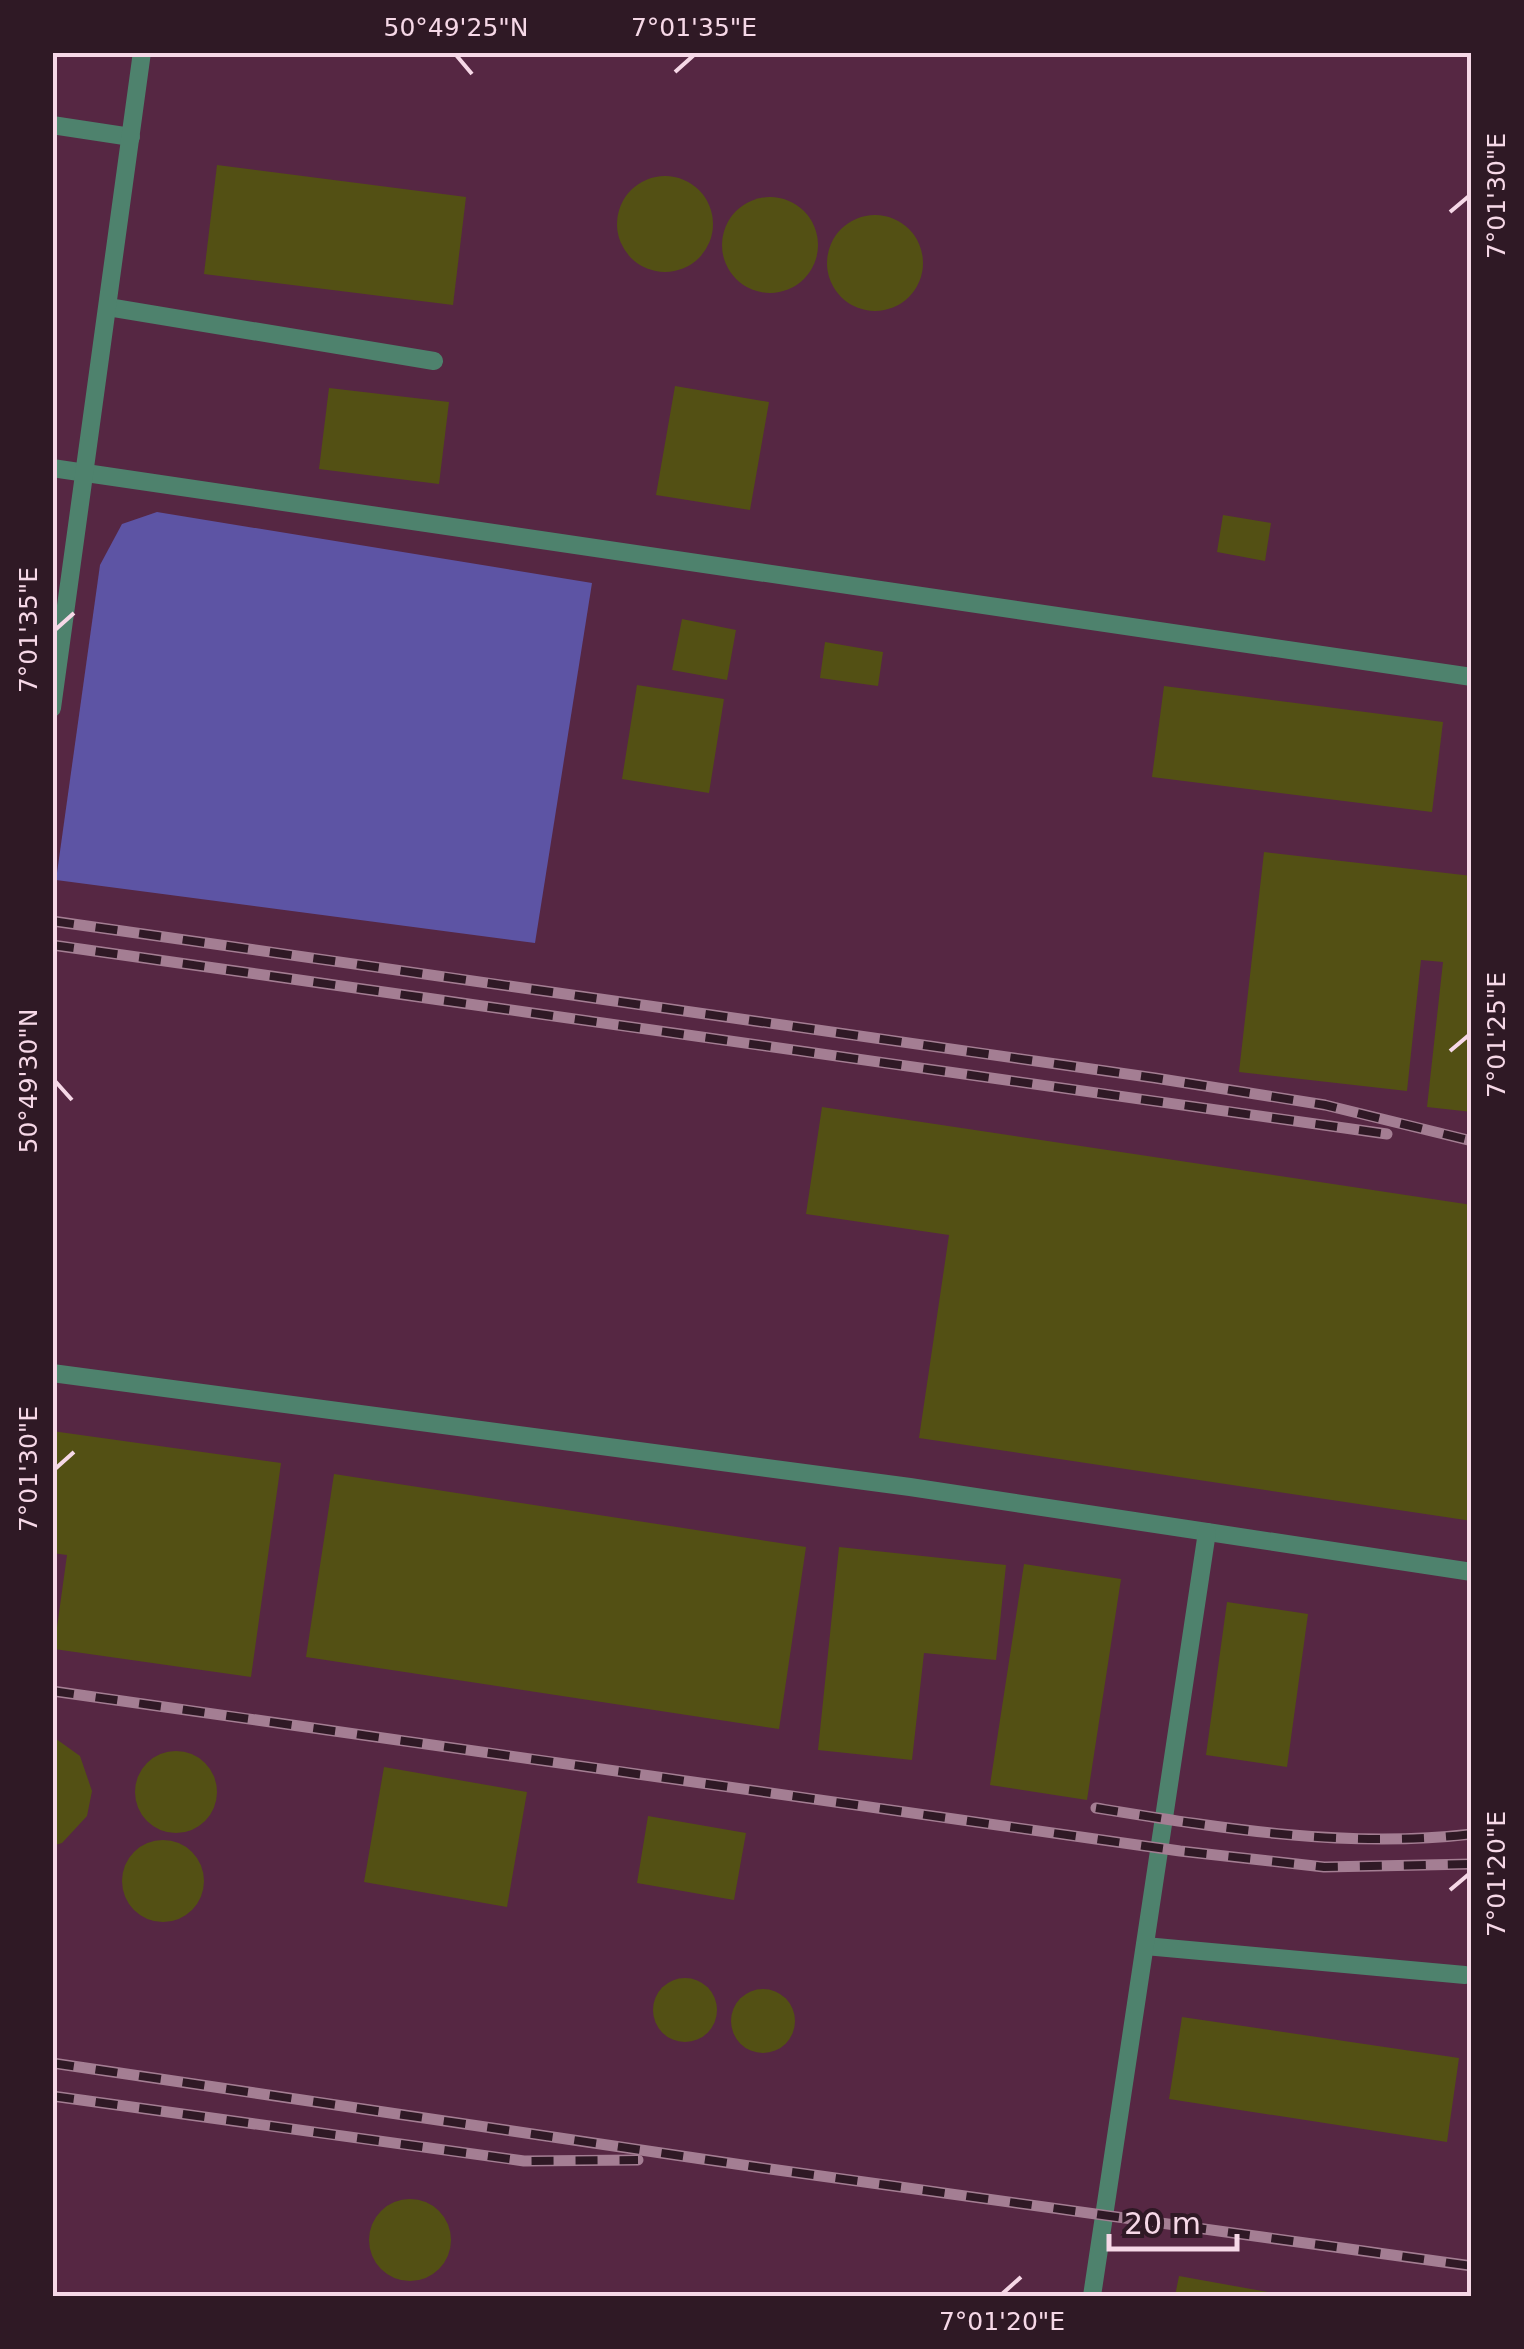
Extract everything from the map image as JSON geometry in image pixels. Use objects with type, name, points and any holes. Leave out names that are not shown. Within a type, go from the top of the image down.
[{"type":"lane","points":[[52,708],[142,52]]},
{"type":"lane","points":[[52,125],[131,137]]},
{"type":"lane","points":[[108,307],[434,361]]},
{"type":"lane","points":[[52,468],[1472,676]]},
{"type":"lane","points":[[52,1372],[890,1484],[1472,1572]]},
{"type":"lane","points":[[1092,2296],[1207,1532]]},
{"type":"lane","points":[[1146,1946],[1465,1975]]},
{"type":"shaded area","points":[[157,512],[592,583],[535,943],[56,880],[100,565],[122,524]]},
{"type":"building","points":[[217,165],[466,197],[453,305],[204,274]]},
{"type":"building","points":[[665,176],[683,180],[699,190],[709,206],[713,224],[709,242],[699,258],[683,268],[665,272],[647,268],[631,258],[621,242],[617,224],[621,206],[631,190],[647,180]]},
{"type":"building","points":[[770,197],[788,201],[804,211],[814,227],[818,245],[814,263],[804,279],[788,289],[770,293],[752,289],[736,279],[726,263],[722,245],[726,227],[736,211],[752,201]]},
{"type":"building","points":[[875,215],[893,219],[909,229],[919,245],[923,263],[919,281],[909,297],[893,307],[875,311],[857,307],[841,297],[831,281],[827,263],[831,245],[841,229],[857,219]]},
{"type":"building","points":[[675,386],[769,402],[750,510],[656,495]]},
{"type":"building","points":[[329,388],[449,402],[439,484],[319,469]]},
{"type":"building","points":[[1223,515],[1271,523],[1265,561],[1217,552]]},
{"type":"building","points":[[682,619],[736,630],[727,680],[672,670]]},
{"type":"building","points":[[825,642],[883,652],[878,686],[820,678]]},
{"type":"building","points":[[637,685],[724,699],[709,793],[622,779]]},
{"type":"building","points":[[1164,686],[1443,722],[1432,812],[1152,777]]},
{"type":"building","points":[[1264,852],[1472,876],[1472,1112],[1427,1107],[1443,962],[1421,960],[1407,1091],[1239,1072]]},
{"type":"building","points":[[822,1107],[1472,1205],[1472,1521],[919,1438],[949,1235],[806,1214]]},
{"type":"building","points":[[52,1431],[281,1463],[251,1677],[54,1649],[67,1555],[52,1553]]},
{"type":"building","points":[[334,1474],[806,1547],[779,1729],[306,1657]]},
{"type":"building","points":[[839,1547],[1006,1565],[996,1660],[924,1653],[912,1760],[818,1750]]},
{"type":"building","points":[[1024,1564],[1121,1579],[1087,1800],[990,1785]]},
{"type":"building","points":[[1227,1602],[1308,1614],[1287,1767],[1206,1755]]},
{"type":"building","points":[[52,1736],[80,1756],[92,1791],[87,1816],[62,1843],[52,1846]]},
{"type":"building","points":[[176,1751],[192,1754],[205,1763],[214,1776],[214,1808],[205,1821],[192,1830],[176,1833],[160,1830],[147,1821],[138,1808],[135,1792],[138,1776],[147,1763],[160,1754]]},
{"type":"building","points":[[384,1767],[527,1792],[507,1907],[364,1882]]},
{"type":"building","points":[[648,1816],[746,1833],[734,1900],[637,1883]]},
{"type":"building","points":[[163,1840],[179,1843],[192,1852],[201,1865],[201,1897],[192,1910],[179,1919],[163,1922],[147,1919],[134,1910],[125,1897],[122,1881],[125,1865],[134,1852],[147,1843]]},
{"type":"building","points":[[685,1978],[708,1987],[717,2010],[708,2033],[685,2042],[662,2033],[653,2010],[662,1987]]},
{"type":"building","points":[[763,1989],[786,1998],[795,2021],[786,2044],[763,2053],[740,2044],[731,2021],[740,1998]]},
{"type":"building","points":[[1182,2017],[1459,2058],[1447,2142],[1169,2099]]},
{"type":"building","points":[[410,2199],[426,2202],[439,2211],[448,2224],[448,2256],[439,2269],[426,2278],[410,2281],[394,2278],[381,2269],[372,2256],[369,2240],[372,2224],[381,2211],[394,2202]]},
{"type":"building","points":[[1179,2276],[1284,2295],[1284,2296],[1175,2296]]},
{"type":"railway","points":[[52,921],[1155,1078],[1325,1105],[1472,1141]]},
{"type":"railway","points":[[52,945],[1387,1134]]},
{"type":"railway","points":[[52,1691],[1180,1851],[1324,1867],[1472,1864]]},
{"type":"railway","points":[[1096,1808],[1236,1829],[1330,1838],[1472,1834]]},
{"type":"railway","points":[[52,2063],[763,2168],[1472,2266]]},
{"type":"railway","points":[[52,2096],[524,2161],[638,2160]]}]
